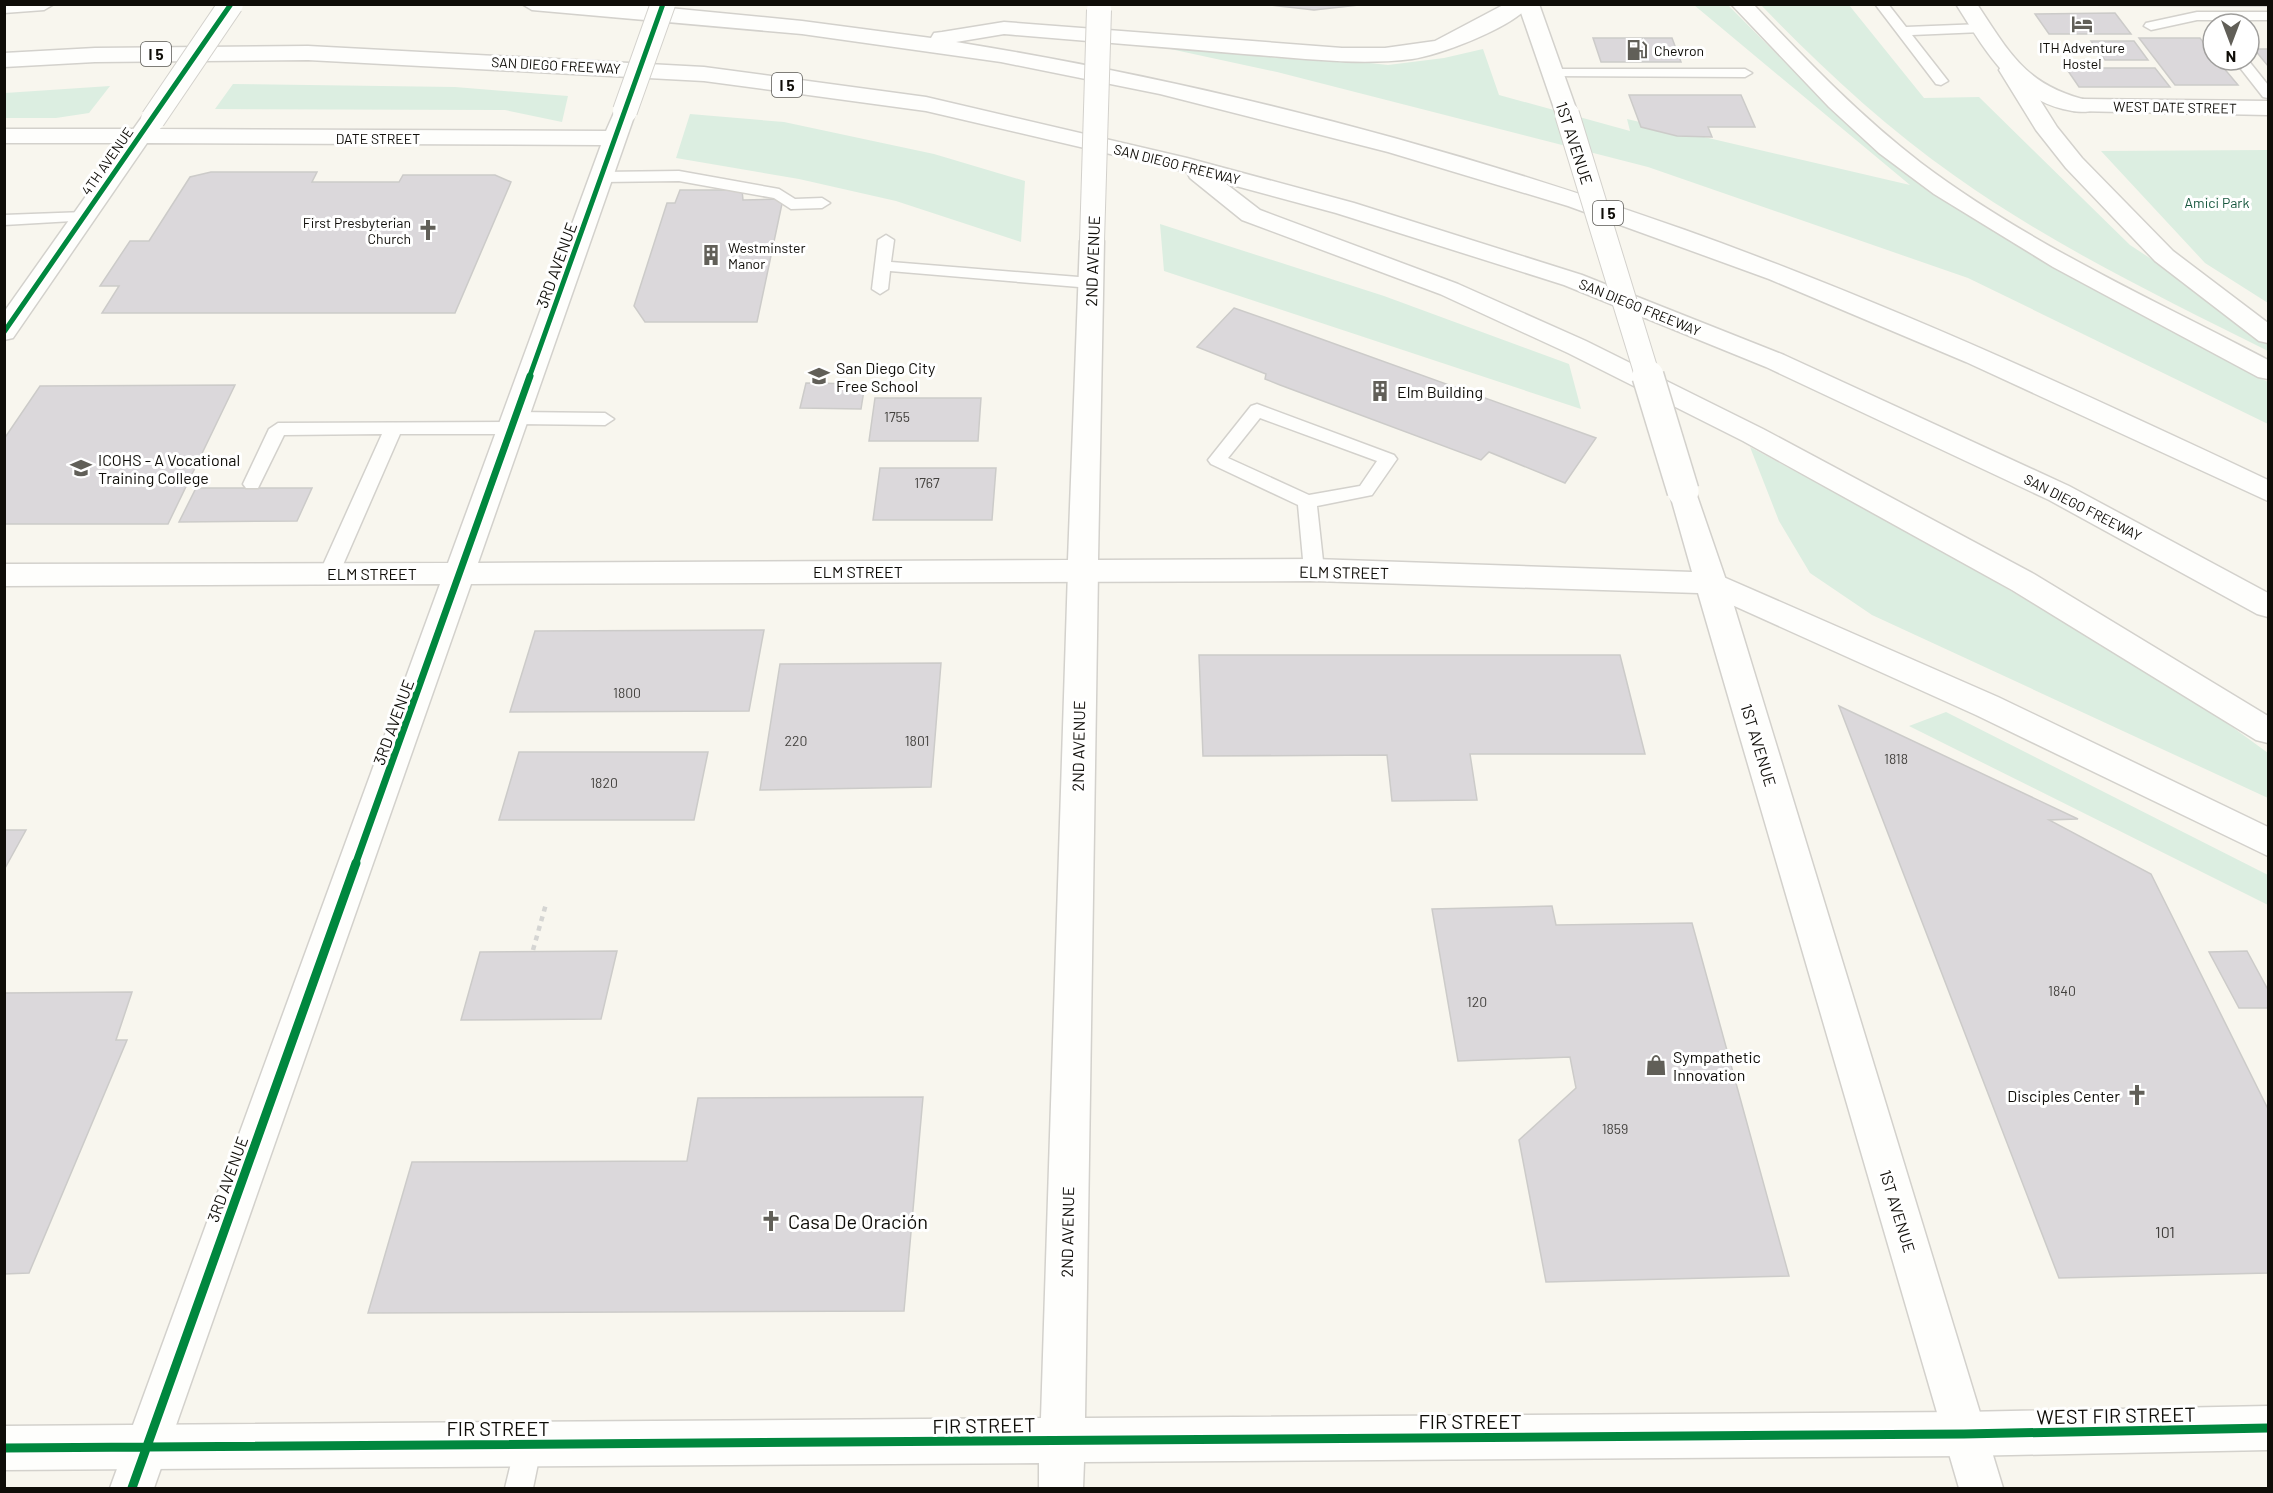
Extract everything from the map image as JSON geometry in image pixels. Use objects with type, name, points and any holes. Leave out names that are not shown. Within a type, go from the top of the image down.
[{"type":"main road","points":[[4,7],[44,4]]},
{"type":"main road","name":"4TH AVENUE","points":[[4,332],[231,4]]},
{"type":"main road","name":"I 5","points":[[531,4],[679,14],[844,32],[1012,58],[1179,92],[1321,126],[1478,170],[1750,264],[1930,335],[2090,406],[2268,490]]},
{"type":"main road","name":"3RD AVENUE","points":[[132,1488],[663,4]]},
{"type":"main road","points":[[914,43],[1004,28],[1342,55],[1388,54],[1432,49],[1455,41],[1520,4]]},
{"type":"main road","name":"1ST AVENUE","points":[[1528,4],[1567,114],[1712,583],[1981,1488]]},
{"type":"main road","points":[[1742,4],[1811,79],[1865,130],[1941,188],[2036,248],[2268,370]]},
{"type":"main road","points":[[1966,4],[2048,130],[2074,164],[2164,256],[2268,335]]},
{"type":"main road","name":"2ND AVENUE","points":[[1061,1488],[1099,7]]},
{"type":"main road","name":"SAN DIEGO FREEWAY","points":[[4,60],[107,55],[308,53],[704,74],[926,104],[1187,165],[1345,208],[1573,280],[1765,357],[2059,493],[2268,606]]},
{"type":"main road","name":"WEST DATE STREET","points":[[2010,70],[2028,86],[2049,97],[2082,106],[2268,108]]},
{"type":"main road","name":"DATE STREET","points":[[4,136],[147,128],[615,138]]},
{"type":"main road","points":[[1187,165],[1251,215],[1449,289],[1577,347],[1774,446],[2023,582],[2268,731]]},
{"type":"main road","name":"ELM STREET","points":[[4,575],[1314,570],[1712,583]]},
{"type":"main road","points":[[1712,583],[1987,706],[2268,842]]},
{"type":"main road","name":"WEST FIR STREET","points":[[1964,1434],[2268,1428]]},
{"type":"main road","name":"FIR STREET","points":[[4,1448],[1964,1434]]},
{"type":"lane","points":[[1881,4],[1941,81]]},
{"type":"lane","points":[[2151,26],[2197,16],[2268,16]]},
{"type":"lane","points":[[1902,31],[1982,28]]},
{"type":"lane","points":[[2251,72],[2268,94]]},
{"type":"lane","points":[[1552,73],[1745,73]]},
{"type":"lane","points":[[602,177],[679,176],[779,194],[791,204],[822,203]]},
{"type":"lane","points":[[4,220],[85,217]]},
{"type":"lane","points":[[880,289],[886,240]]},
{"type":"lane","points":[[883,266],[1091,283]]},
{"type":"lane","points":[[1257,410],[1388,459],[1366,491],[1307,502],[1217,460],[1257,410]]},
{"type":"lane","points":[[252,484],[278,429],[393,429],[605,419]]},
{"type":"lane","points":[[330,574],[393,429]]},
{"type":"lane","points":[[1307,502],[1314,570]]},
{"type":"lane","points":[[519,1488],[528,1444]]},
{"type":"path","points":[[533,950],[546,904]]},
{"type":"green space","points":[[1694,5],[1728,5],[1840,118],[1925,187],[2182,337],[2268,382],[2268,424],[1968,278],[1648,167],[1277,72],[1161,47],[1162,40],[1388,65],[1444,58],[1483,49],[1499,95],[1630,131],[1627,119],[1910,185]]},
{"type":"green space","points":[[1761,5],[1849,5],[1924,98],[1979,97],[2130,245],[2268,336],[2268,351],[2148,291],[2069,248],[1955,176],[1903,137],[1854,95]]},
{"type":"green space","points":[[233,84],[455,87],[568,96],[562,122],[505,110],[215,109]]},
{"type":"green space","points":[[110,86],[89,113],[56,118],[5,118],[5,93]]},
{"type":"green space","points":[[690,114],[784,122],[934,154],[1025,181],[1021,242],[896,201],[799,179],[676,158]]},
{"type":"green space","name":"Amici Park","points":[[2268,150],[2268,303],[2205,263],[2101,151]]},
{"type":"green space","points":[[1160,224],[1384,296],[1569,364],[1581,409],[1164,271]]},
{"type":"green space","points":[[1750,447],[1943,550],[2209,710],[2268,753],[2268,798],[1872,615],[1810,573],[1779,521]]},
{"type":"green space","points":[[1946,712],[2268,875],[2268,905],[1909,726]]},
{"type":"building","points":[[1260,4],[1368,4],[1314,10]]},
{"type":"building","points":[[2268,4],[2268,6],[2008,5]]},
{"type":"building","points":[[2268,4],[2268,6],[2008,5]]},
{"type":"building","name":"ITH Adventure Hostel","points":[[2115,13],[2131,34],[2049,34],[2035,14]]},
{"type":"building","name":"Chevron","points":[[1593,38],[1672,38],[1681,62],[1601,62]]},
{"type":"building","points":[[2139,38],[2200,38],[2201,72],[2227,72],[2238,85],[2175,85]]},
{"type":"building","points":[[2091,41],[2134,41],[2148,60],[2105,60]]},
{"type":"building","points":[[2261,49],[2268,49],[2268,66],[2261,58]]},
{"type":"building","points":[[2066,68],[2155,68],[2170,87],[2079,87]]},
{"type":"building","points":[[1629,95],[1741,95],[1755,127],[1708,127],[1712,137],[1677,136],[1641,127]]},
{"type":"building","points":[[211,172],[317,172],[312,182],[399,182],[403,175],[495,175],[511,182],[455,313],[102,313],[119,286],[100,286],[130,241],[149,241],[190,177]]},
{"type":"building","name":"Westminster Manor","points":[[680,190],[742,190],[743,200],[783,199],[757,322],[645,322],[634,306],[667,203],[675,203]]},
{"type":"building","name":"Elm Building","points":[[1234,308],[1596,438],[1565,483],[1489,452],[1481,460],[1280,385],[1265,379],[1266,374],[1197,347]]},
{"type":"building","points":[[806,383],[865,384],[861,409],[800,408]]},
{"type":"building","points":[[235,385],[168,524],[4,524],[4,439],[40,386]]},
{"type":"building","points":[[875,398],[981,398],[978,441],[869,441]]},
{"type":"building","points":[[880,468],[996,468],[992,520],[873,520]]},
{"type":"building","points":[[196,488],[312,488],[297,521],[179,522]]},
{"type":"building","points":[[764,630],[749,711],[510,712],[535,631]]},
{"type":"building","points":[[1199,655],[1620,655],[1645,754],[1470,754],[1477,800],[1392,801],[1387,755],[1203,756]]},
{"type":"building","points":[[941,663],[931,787],[760,790],[780,664]]},
{"type":"building","points":[[1839,706],[2078,819],[2049,820],[2151,874],[2268,1109],[2268,1273],[2059,1278]]},
{"type":"building","points":[[519,752],[708,752],[694,820],[499,820]]},
{"type":"building","points":[[4,830],[26,830],[4,870]]},
{"type":"building","points":[[1552,906],[1556,925],[1692,923],[1789,1276],[1546,1282],[1519,1140],[1576,1088],[1570,1057],[1458,1061],[1432,909]]},
{"type":"building","points":[[617,951],[601,1019],[461,1020],[480,952]]},
{"type":"building","points":[[2247,951],[2268,990],[2268,1008],[2239,1008],[2209,952]]},
{"type":"building","points":[[132,992],[116,1040],[127,1040],[29,1273],[4,1274],[4,993]]},
{"type":"building","points":[[923,1097],[904,1311],[368,1313],[412,1162],[687,1161],[698,1098]]},
{"type":"cycle path","points":[[4,332],[231,4]]},
{"type":"cycle path","points":[[132,1488],[663,4]]},
{"type":"cycle path","points":[[4,1448],[1964,1434],[2268,1428]]},
{"type":"place","name":"ITH Adventure Hostel","points":[[2082,24]]},
{"type":"place","name":"Chevron","points":[[1637,50]]},
{"type":"place","name":"First Presbyterian Church","points":[[428,230]]},
{"type":"place","name":"Westminster Manor","points":[[711,255]]},
{"type":"place","name":"San Diego City Free School","points":[[819,376]]},
{"type":"place","name":"Elm Building","points":[[1380,391]]},
{"type":"place","name":"ICOHS - A Vocational Training College","points":[[81,468]]},
{"type":"place","name":"Sympathetic Innovation","points":[[1656,1065]]},
{"type":"place","name":"Disciples Center","points":[[2137,1095]]},
{"type":"place","name":"Casa De Oración","points":[[771,1221]]}]
